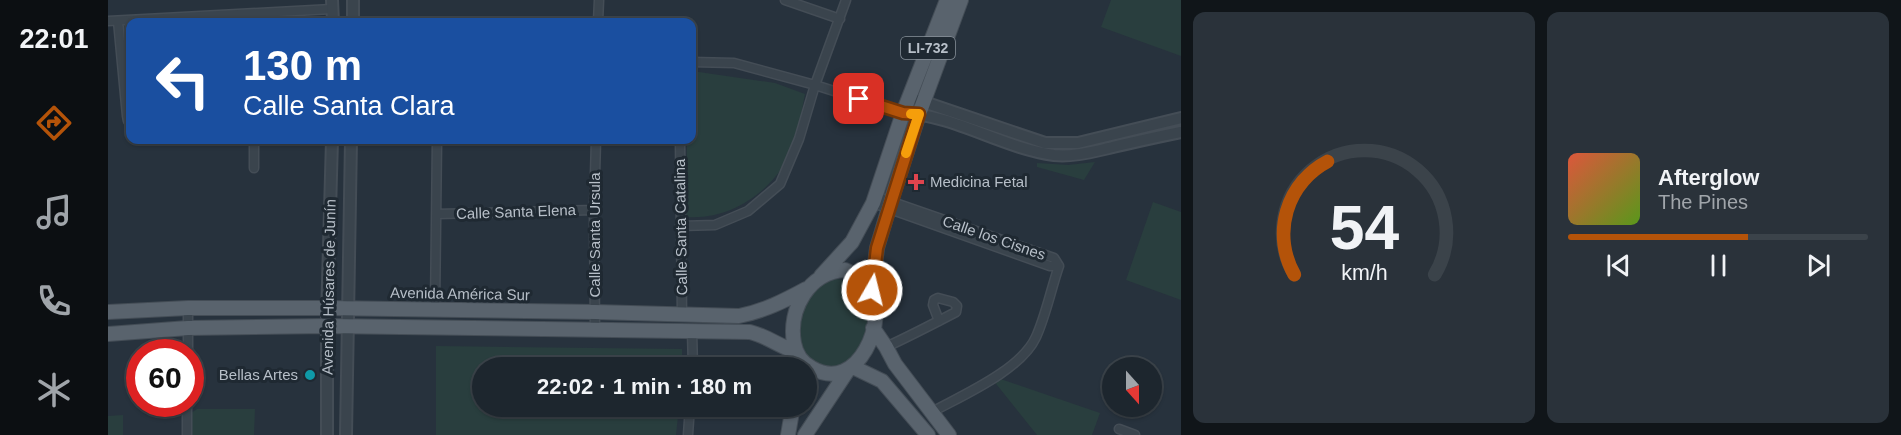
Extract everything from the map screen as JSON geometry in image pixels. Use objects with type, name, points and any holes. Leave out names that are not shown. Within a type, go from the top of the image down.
[{"type":"main road","name":"LI-732","points":[[822,276],[852,242],[874,199],[903,113],[947,0]]},
{"type":"main road","name":"LI-732","points":[[872,290],[877,248],[890,205],[961,0]]},
{"type":"main road","points":[[798,357],[793,330],[798,306],[806,289],[822,276],[833,271],[845,270],[856,275],[872,290],[875,307],[873,328],[867,347],[804,435]]},
{"type":"main road","name":"Avenida América Sur","points":[[108,312],[188,308],[347,308],[739,316],[777,304],[806,289]]},
{"type":"main road","points":[[108,334],[188,328],[327,326],[750,332],[763,335],[795,357]]},
{"type":"main road","points":[[873,328],[895,364],[949,435]]},
{"type":"main road","points":[[817,370],[831,374],[851,368],[882,381],[928,435]]},
{"type":"main road","points":[[788,435],[791,417]]},
{"type":"street","points":[[353,0],[353,18]]},
{"type":"street","points":[[598,18],[599,0]]},
{"type":"street","points":[[785,0],[840,19]]},
{"type":"street","points":[[680,226],[715,225],[748,211],[780,184],[799,139],[815,85],[846,0]]},
{"type":"street","points":[[254,18],[332,5]]},
{"type":"street","points":[[108,21],[126,21]]},
{"type":"street","points":[[118,21],[126,94]]},
{"type":"street","points":[[696,62],[734,63],[815,85],[903,113],[922,108],[1045,143],[1078,143],[1181,118]]},
{"type":"street","points":[[909,97],[922,108],[997,138],[1028,150],[1056,155],[1082,154],[1181,132]]},
{"type":"street","points":[[254,144],[254,168]]},
{"type":"street","name":"Avenida Húsares de Junín","points":[[327,435],[327,308],[332,144]]},
{"type":"street","name":"Avenida Húsares de Junín","points":[[346,435],[351,144]]},
{"type":"street","points":[[435,310],[438,214],[437,144]]},
{"type":"street","name":"Calle Santa Ursula","points":[[595,330],[596,144]]},
{"type":"street","name":"Calle Santa Catalina","points":[[680,144],[682,315]]},
{"type":"street","name":"Calle los Cisnes","points":[[874,199],[1050,266],[1059,266],[1035,338],[1023,355],[1005,371],[932,412]]},
{"type":"street","name":"Calle Santa Elena","points":[[438,214],[594,210]]},
{"type":"street","points":[[188,308],[188,339]]},
{"type":"street","points":[[886,347],[939,321]]},
{"type":"street","points":[[692,331],[693,357]]},
{"type":"street","points":[[187,417],[187,435]]},
{"type":"street","points":[[688,435],[689,417]]},
{"type":"street","points":[[1119,429],[1135,435]]},
{"type":"green space","points":[[1111,0],[1181,0],[1181,56],[1101,27]]},
{"type":"green space","points":[[696,72],[775,83],[805,94],[795,144],[778,174],[766,187],[737,207],[721,213],[704,217],[686,217],[687,144],[696,144]]},
{"type":"green space","points":[[1095,162],[1084,180],[1037,167],[1037,163],[1068,165]]},
{"type":"green space","points":[[1153,202],[1181,212],[1181,300],[1126,280]]},
{"type":"green space","points":[[837,279],[850,283],[865,301],[867,313],[867,326],[858,350],[850,360],[829,372],[817,364],[817,357],[806,357],[798,352],[798,319],[814,291],[828,281]]},
{"type":"green space","points":[[436,346],[682,349],[682,357],[472,357],[472,417],[678,417],[676,435],[436,435]]},
{"type":"green space","points":[[989,375],[1100,413],[1092,435],[1037,435]]},
{"type":"green space","points":[[204,409],[255,409],[254,435],[190,435],[191,417],[204,417]]},
{"type":"green space","points":[[123,415],[123,435],[108,435],[108,416]]},
{"type":"slow traffic","points":[[906,153],[919,114],[911,114]]},
{"type":"place","name":"Medicina Fetal","points":[[916,182]]},
{"type":"place","name":"Bellas Artes","points":[[310,375]]},
{"type":"route","points":[[859,99],[903,113],[919,114],[877,248],[872,290]]}]
